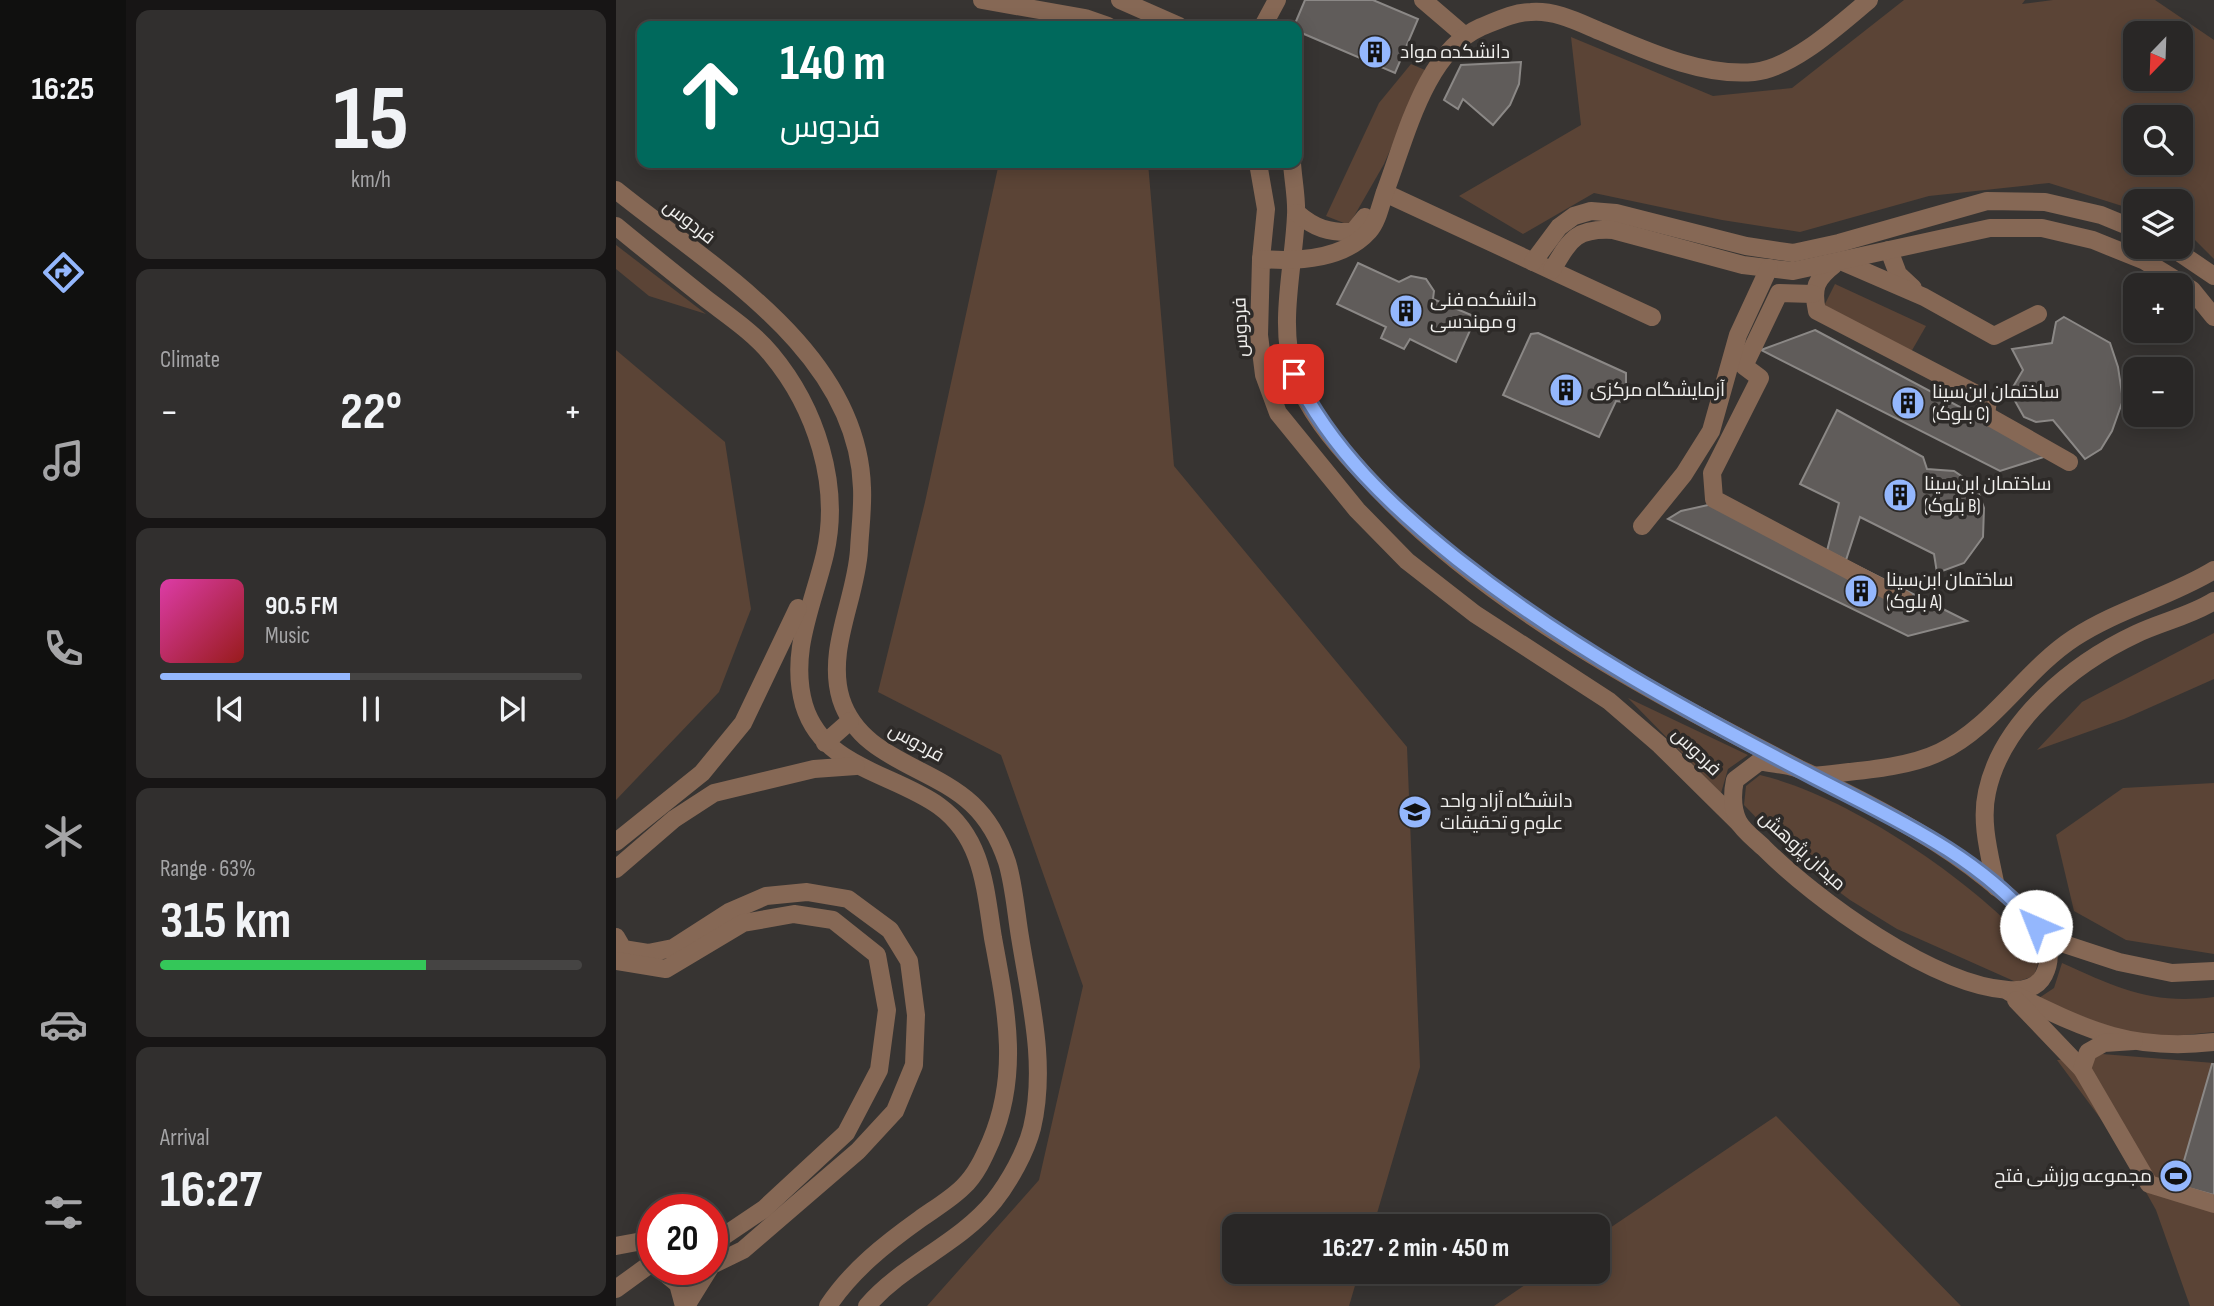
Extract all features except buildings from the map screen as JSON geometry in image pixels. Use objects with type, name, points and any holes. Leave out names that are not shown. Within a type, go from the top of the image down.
[{"type":"lane","points":[[982,0],[1094,21]]},
{"type":"lane","points":[[1120,0],[1168,21]]},
{"type":"lane","points":[[1266,21],[1277,0]]},
{"type":"lane","points":[[1423,0],[1464,35]]},
{"type":"lane","points":[[1261,259],[1292,261],[1350,247],[1371,229],[1432,74],[1450,48],[1464,35],[1500,19],[1531,12],[1562,16],[1667,60],[1707,68],[1755,72],[1807,52],[1869,0]]},
{"type":"lane","name":"فردوس","points":[[1259,168],[1266,209],[1261,259],[1259,335],[1265,375],[1278,413],[1313,459],[1407,561],[1475,614],[1609,701],[1660,745],[1739,823]]},
{"type":"lane","name":"فردوس","points":[[1292,168],[1297,213],[1292,261],[1289,350],[1294,374],[1307,401],[1337,445],[1377,489],[1428,536],[1524,612],[1682,708],[1806,772]]},
{"type":"lane","name":"فردوس","points":[[616,191],[761,305],[818,364],[838,400],[853,440],[862,486],[858,556],[836,667],[840,697],[850,721],[882,752],[948,785],[973,805],[994,832],[1008,864],[1039,1056],[1036,1105],[1031,1131],[1021,1156],[994,1201],[958,1234],[908,1268],[867,1306]]},
{"type":"lane","points":[[1297,213],[1312,226],[1335,233],[1353,232],[1385,193]]},
{"type":"lane","points":[[1385,193],[1652,317]]},
{"type":"lane","points":[[1533,261],[1559,227],[1574,216],[1591,211],[1616,213],[1746,246],[1793,253],[1839,243],[1987,201],[2045,202],[2101,215],[2123,224]]},
{"type":"lane","points":[[1937,215],[1942,236]]},
{"type":"lane","points":[[616,226],[740,325],[771,354],[810,413],[829,480],[826,551],[803,630],[797,668],[805,708],[825,743],[856,766],[936,804],[958,821],[973,842],[981,868],[1009,1026],[1010,1058],[1000,1121],[982,1161],[964,1186],[859,1267],[828,1306]]},
{"type":"lane","points":[[1552,270],[1570,240],[1593,229],[1613,230],[1743,265],[1793,271],[1942,236],[1990,228],[2042,228],[2093,240],[2145,261],[2192,290],[2214,317]]},
{"type":"lane","points":[[1889,250],[1898,274],[1924,297]]},
{"type":"lane","points":[[2189,259],[2214,276]]},
{"type":"lane","points":[[1840,262],[1818,277],[1813,294],[1817,311],[1988,400],[1986,415],[2069,462]]},
{"type":"lane","points":[[1840,262],[1924,297],[1994,336],[2038,314]]},
{"type":"lane","points":[[1737,367],[1738,335],[1769,268]]},
{"type":"lane","points":[[1642,526],[1684,474],[1711,431],[1737,367],[1779,293],[1813,294]]},
{"type":"lane","points":[[740,325],[761,305]]},
{"type":"lane","points":[[1737,367],[1760,379],[1712,473],[1714,499],[1905,600]]},
{"type":"lane","points":[[616,842],[702,773],[743,723],[792,626],[827,526]]},
{"type":"lane","points":[[1806,772],[1892,765],[1940,753],[1979,726],[2028,674],[2074,638],[2125,610],[2191,584],[2214,570]]},
{"type":"lane","points":[[1996,887],[1986,830],[1987,792],[2005,747],[2013,736],[2047,693],[2089,660],[2136,634],[2214,601]]},
{"type":"lane","points":[[825,743],[850,721]]},
{"type":"lane","name":"میدان پژوهش","points":[[2006,990],[1918,960],[1830,906],[1776,860],[1739,823],[1733,791],[1735,780],[1759,761],[1806,772],[1926,836],[1996,887],[2027,914],[2046,938]]},
{"type":"lane","points":[[616,869],[674,819],[714,793],[814,769],[856,766]]},
{"type":"lane","points":[[616,937],[624,949],[648,953],[673,948],[729,912],[766,896],[807,892],[848,899],[890,930],[909,961],[916,1015],[914,1065],[895,1111],[858,1151],[743,1250],[728,1258]]},
{"type":"lane","points":[[616,961],[666,969],[743,923],[794,914],[833,919],[877,955],[887,1010],[879,1070],[846,1133],[764,1209],[728,1233]]},
{"type":"lane","points":[[2006,990],[2028,989],[2040,983],[2048,968],[2050,948],[2046,938]]},
{"type":"lane","points":[[2046,938],[2119,962],[2172,974],[2214,971]]},
{"type":"lane","points":[[2006,990],[2089,1031],[2134,1041],[2175,1046],[2214,1042]]},
{"type":"lane","points":[[2006,990],[2082,1069],[2149,1184],[2214,1204]]},
{"type":"lane","points":[[2082,1069],[2088,1052],[2104,1043],[2134,1041]]},
{"type":"lane","points":[[1005,1097],[1036,1105]]},
{"type":"lane","points":[[616,1246],[637,1243]]},
{"type":"lane","points":[[616,1289],[637,1274]]},
{"type":"lane","points":[[678,1285],[685,1306]]},
{"type":"lane","points":[[685,1306],[698,1285]]},
{"type":"shaded area","points":[[1904,0],[2025,0],[2022,4],[2053,0],[2155,0],[2186,21],[2123,21],[2123,91],[2193,91],[2193,26],[2214,40],[2214,259],[2193,238],[2193,189],[2123,189],[2123,206],[2049,183],[1929,196],[1800,232],[1722,220],[1594,193],[1523,234],[1459,196],[1581,125],[1571,37],[1713,96],[1792,88]]},
{"type":"shaded area","points":[[1411,64],[1425,70],[1384,164],[1349,225],[1326,216],[1379,103]]},
{"type":"shaded area","points":[[998,168],[1148,168],[1174,466],[1407,747],[1420,1067],[1377,1214],[1222,1214],[1222,1284],[1355,1284],[1349,1306],[927,1306],[1039,1180],[1083,986],[1001,755],[878,692],[925,502]]},
{"type":"shaded area","points":[[616,245],[706,314],[649,296],[616,269]]},
{"type":"shaded area","points":[[1835,284],[1926,326],[1911,352],[1822,310]]},
{"type":"shaded area","points":[[616,350],[725,442],[751,609],[719,692],[616,800]]},
{"type":"shaded area","points":[[2214,633],[2214,679],[2124,719],[2037,750],[2082,702]]},
{"type":"shaded area","points":[[1628,698],[1748,755],[1728,769],[1721,793]]},
{"type":"shaded area","points":[[1760,775],[1833,802],[1873,823],[1949,873],[2015,929],[2040,957],[2034,976],[2016,982],[1897,929],[1850,900],[1799,862],[1744,805],[1746,786]]},
{"type":"shaded area","points":[[2214,783],[2214,954],[2126,940],[2074,911],[2056,835],[2123,788]]},
{"type":"shaded area","points":[[2062,963],[2135,992],[2172,999],[2214,997],[2214,1032],[2164,1037],[2119,1030],[2036,1000],[2054,988]]},
{"type":"shaded area","name":"مجموعه ورزشی فتح","points":[[2102,1054],[2214,1063],[2214,1306],[2190,1306],[2156,1210],[2118,1142],[2057,1060],[2087,1059]]},
{"type":"shaded area","points":[[1776,1116],[1961,1306],[1494,1306],[1526,1284],[1610,1284],[1610,1228]]},
{"type":"place","name":"دانشکده مواد","points":[[1375,52]]},
{"type":"place","name":"دانشکده فنی و مهندسی","points":[[1406,311]]},
{"type":"place","name":"آزمایشگاه مرکزی","points":[[1566,390]]},
{"type":"place","name":"ساختمان ابن‌سینا (بلوک C)","points":[[1908,403]]},
{"type":"place","name":"ساختمان ابن‌سینا (بلوک B)","points":[[1900,495]]},
{"type":"place","name":"ساختمان ابن‌سینا (بلوک A)","points":[[1861,591]]},
{"type":"place","name":"دانشگاه آزاد واحد علوم و تحقیقات","points":[[1415,812]]},
{"type":"place","name":"مجموعه ورزشی فتح","points":[[2176,1176]]},
{"type":"route","points":[[1294,374],[1307,401],[1337,445],[1377,489],[1428,536],[1524,612],[1682,708],[1926,836],[1996,887],[2027,914],[2036,926]]}]
